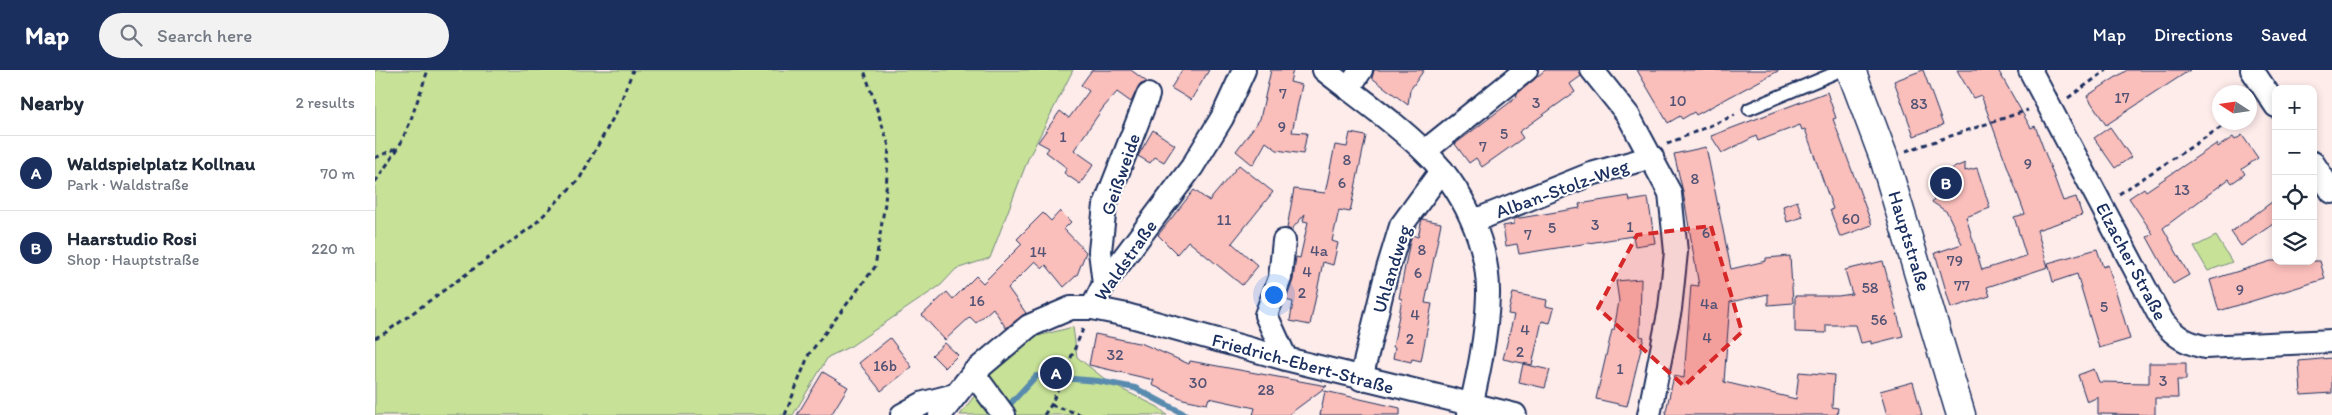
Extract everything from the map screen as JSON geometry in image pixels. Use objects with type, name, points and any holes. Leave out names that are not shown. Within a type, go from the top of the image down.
[{"type":"street","name":"Waldstraße","points":[[940,415],[973,373],[1029,326],[1071,308],[1092,308],[1104,284],[1192,166],[1222,118],[1244,70]]},
{"type":"street","points":[[1325,70],[1425,152],[1442,170],[1459,194],[1474,221],[1483,257],[1488,293],[1485,337],[1470,410]]},
{"type":"street","points":[[1349,89],[1361,70]]},
{"type":"street","points":[[1425,152],[1525,70]]},
{"type":"street","points":[[1592,70],[1628,115],[1670,193],[1676,252],[1670,309],[1649,415]]},
{"type":"street","name":"Hauptstraße","points":[[1851,70],[1884,158],[1961,415]]},
{"type":"street","name":"Elzacher Straße","points":[[2030,70],[2163,322],[2175,336],[2189,343],[2205,347],[2332,340]]},
{"type":"street","points":[[2252,70],[2272,100]]},
{"type":"street","name":"Geißweide","points":[[1104,284],[1100,251],[1105,205],[1148,95]]},
{"type":"street","name":"Alban-Stolz-Weg","points":[[1474,221],[1591,174],[1651,157]]},
{"type":"street","points":[[2317,169],[2332,192]]},
{"type":"street","name":"Uhlandweg","points":[[1361,379],[1386,275],[1401,226],[1442,170]]},
{"type":"street","points":[[1284,241],[1280,278],[1266,315],[1286,359]]},
{"type":"street","name":"Friedrich-Ebert-Straße","points":[[1092,308],[1127,315],[1470,410],[1515,415]]},
{"type":"street","points":[[973,373],[1004,415]]},
{"type":"street","points":[[902,415],[924,403],[955,396]]},
{"type":"lane","points":[[1749,109],[1842,70]]},
{"type":"path","points":[[375,182],[399,147],[428,70]]},
{"type":"path","points":[[375,338],[385,333],[535,225],[580,178],[618,109],[633,70]]},
{"type":"path","points":[[785,415],[809,354],[875,267],[885,203],[889,146],[864,70]]},
{"type":"path","points":[[1884,158],[2049,106],[2107,70]]},
{"type":"path","points":[[1651,157],[1660,147],[1749,109]]},
{"type":"path","points":[[2102,205],[2217,130]]},
{"type":"path","points":[[375,158],[399,147]]},
{"type":"path","points":[[1044,415],[1051,405],[1092,308]]},
{"type":"path","points":[[1051,405],[1081,415]]},
{"type":"highlighted area","points":[[1711,226],[1742,332],[1684,386],[1598,308],[1637,235]]},
{"type":"green space","points":[[375,70],[1073,70],[1028,159],[990,258],[956,269],[941,285],[851,346],[828,357],[793,415],[375,415]]},
{"type":"green space","points":[[2216,236],[2232,262],[2208,271],[2194,247]]},
{"type":"green space","points":[[1073,327],[1077,357],[1111,384],[1158,407],[1167,415],[960,415],[990,375],[1034,337]]},
{"type":"building","points":[[1092,70],[1131,70],[1147,82],[1139,85],[1131,102],[1117,92],[1103,108],[1074,150],[1094,164],[1080,184],[1064,173],[1067,168],[1046,152],[1049,148],[1038,142],[1060,111],[1069,118],[1089,91],[1081,85]]},
{"type":"building","points":[[1182,70],[1209,70],[1191,100],[1171,88]]},
{"type":"building","points":[[1271,70],[1293,70],[1290,82],[1302,85],[1292,132],[1307,133],[1303,154],[1277,150],[1266,142],[1253,165],[1236,151],[1260,119]]},
{"type":"building","points":[[1374,70],[1424,70],[1410,90],[1408,105],[1372,78]]},
{"type":"building","points":[[1545,70],[1579,70],[1581,76],[1570,84],[1575,92],[1519,132],[1523,138],[1482,167],[1476,158],[1469,163],[1455,144],[1517,97],[1516,95]]},
{"type":"building","points":[[1637,70],[1780,70],[1696,115],[1694,112],[1682,119],[1680,116],[1668,123]]},
{"type":"building","points":[[1923,70],[1943,125],[1914,136],[1894,81]]},
{"type":"building","points":[[1957,70],[1998,70],[2031,128],[2035,126],[2063,201],[2076,197],[2082,215],[2037,230],[2048,267],[1987,287],[1990,296],[1951,308],[1935,253],[1962,244],[1947,212],[1932,202],[1940,189],[1937,179],[1944,175],[1944,172],[1965,163],[1965,171],[1977,168],[1990,208],[1966,217],[1982,270],[2026,256],[2014,217],[2025,214],[1981,95],[1973,98]]},
{"type":"building","points":[[2127,70],[2190,70],[2106,125],[2087,96]]},
{"type":"building","points":[[1827,92],[1836,118],[1833,119],[1872,225],[1840,237],[1830,210],[1833,209],[1805,129],[1802,130],[1800,125],[1758,141],[1756,136],[1722,153],[1711,136]]},
{"type":"building","points":[[2110,127],[2131,157],[2115,168],[2094,138]]},
{"type":"building","points":[[1153,130],[1175,145],[1164,162],[1155,157],[1150,163],[1138,156]]},
{"type":"building","points":[[1350,133],[1366,136],[1350,212],[1339,210],[1332,241],[1338,243],[1333,265],[1323,262],[1310,325],[1290,321],[1293,302],[1286,300],[1293,280],[1296,257],[1300,258],[1308,222],[1303,221],[1305,214],[1291,230],[1287,228],[1294,189],[1325,193],[1335,145],[1347,147]]},
{"type":"building","points":[[2242,135],[2258,158],[2242,169],[2245,174],[2232,183],[2229,179],[2163,228],[2189,275],[2173,284],[2147,237],[2153,234],[2129,198],[2144,188],[2146,191],[2216,144],[2218,147],[2233,137],[2235,140]]},
{"type":"building","points":[[1706,147],[1731,269],[1766,261],[1766,258],[1790,256],[1793,303],[1768,305],[1768,294],[1730,302],[1724,382],[1796,399],[1799,372],[1834,375],[1832,407],[1838,408],[1837,415],[1665,415],[1674,376],[1684,378],[1691,285],[1699,286],[1683,192],[1674,154]]},
{"type":"building","points":[[1239,165],[1273,192],[1232,243],[1258,266],[1242,285],[1188,241],[1177,254],[1158,235],[1194,190],[1209,201]]},
{"type":"building","points":[[1629,196],[1630,201],[1648,198],[1655,243],[1635,246],[1633,236],[1519,254],[1517,244],[1506,246],[1503,226],[1514,224],[1514,219],[1580,208],[1579,204]]},
{"type":"building","points":[[1797,201],[1803,217],[1787,222],[1783,206]]},
{"type":"building","points":[[2272,202],[2272,225],[2241,246],[2231,232]]},
{"type":"building","points":[[1060,211],[1071,222],[1064,229],[1086,252],[1077,275],[1064,287],[1046,265],[1043,268],[1035,261],[1008,288],[1026,313],[1006,328],[993,308],[976,323],[970,317],[945,340],[922,315],[947,292],[953,299],[976,276],[983,283],[1022,244],[1017,239],[1043,213],[1051,221]]},
{"type":"building","points":[[1422,219],[1441,223],[1425,303],[1432,304],[1421,361],[1412,359],[1411,362],[1393,358],[1395,347],[1393,347],[1402,299],[1399,298],[1409,246],[1412,235],[1418,237]]},
{"type":"building","points":[[2097,249],[2103,267],[2108,265],[2130,339],[2099,348],[2077,274],[2053,282],[2048,263]]},
{"type":"building","points":[[1883,261],[1903,336],[1871,344],[1871,341],[1861,343],[1856,325],[1826,325],[1826,333],[1795,332],[1795,296],[1838,296],[1852,294],[1845,270]]},
{"type":"building","points":[[2271,261],[2272,265],[2317,265],[2317,261],[2320,261],[2325,279],[2219,311],[2210,280]]},
{"type":"building","points":[[1641,279],[1640,336],[1644,337],[1627,406],[1596,399],[1612,330],[1614,330],[1619,301],[1616,281]]},
{"type":"building","points":[[1513,293],[1547,300],[1546,306],[1554,308],[1550,323],[1542,321],[1532,365],[1503,359],[1514,315],[1508,314]]},
{"type":"building","points":[[1095,334],[1143,344],[1189,364],[1190,361],[1327,386],[1288,415],[1253,415],[1255,408],[1209,398],[1207,404],[1183,399],[1152,385],[1154,380],[1089,365]]},
{"type":"building","points":[[890,338],[912,367],[881,391],[859,363]]},
{"type":"building","points":[[945,343],[958,355],[945,368],[932,355]]},
{"type":"building","points":[[2332,358],[2332,393],[2301,395],[2299,361]]},
{"type":"building","points":[[2149,363],[2186,363],[2186,380],[2177,380],[2178,398],[2155,398],[2155,415],[2098,414],[2098,397],[2087,402],[2078,375],[2094,369],[2099,382],[2149,383]]},
{"type":"building","points":[[1523,364],[1550,370],[1545,388],[1519,382]]},
{"type":"building","points":[[823,372],[848,387],[831,415],[797,415]]},
{"type":"building","points":[[1913,382],[1922,415],[1887,415],[1880,391]]},
{"type":"building","points":[[1325,391],[1400,408],[1400,415],[1320,415]]},
{"type":"waterway","points":[[1011,403],[1036,376],[1098,381],[1135,388],[1186,415]]},
{"type":"place","name":"Haarstudio Rosi","points":[[1946,183]]},
{"type":"place","name":"Waldspielplatz Kollnau","points":[[1056,373]]}]
